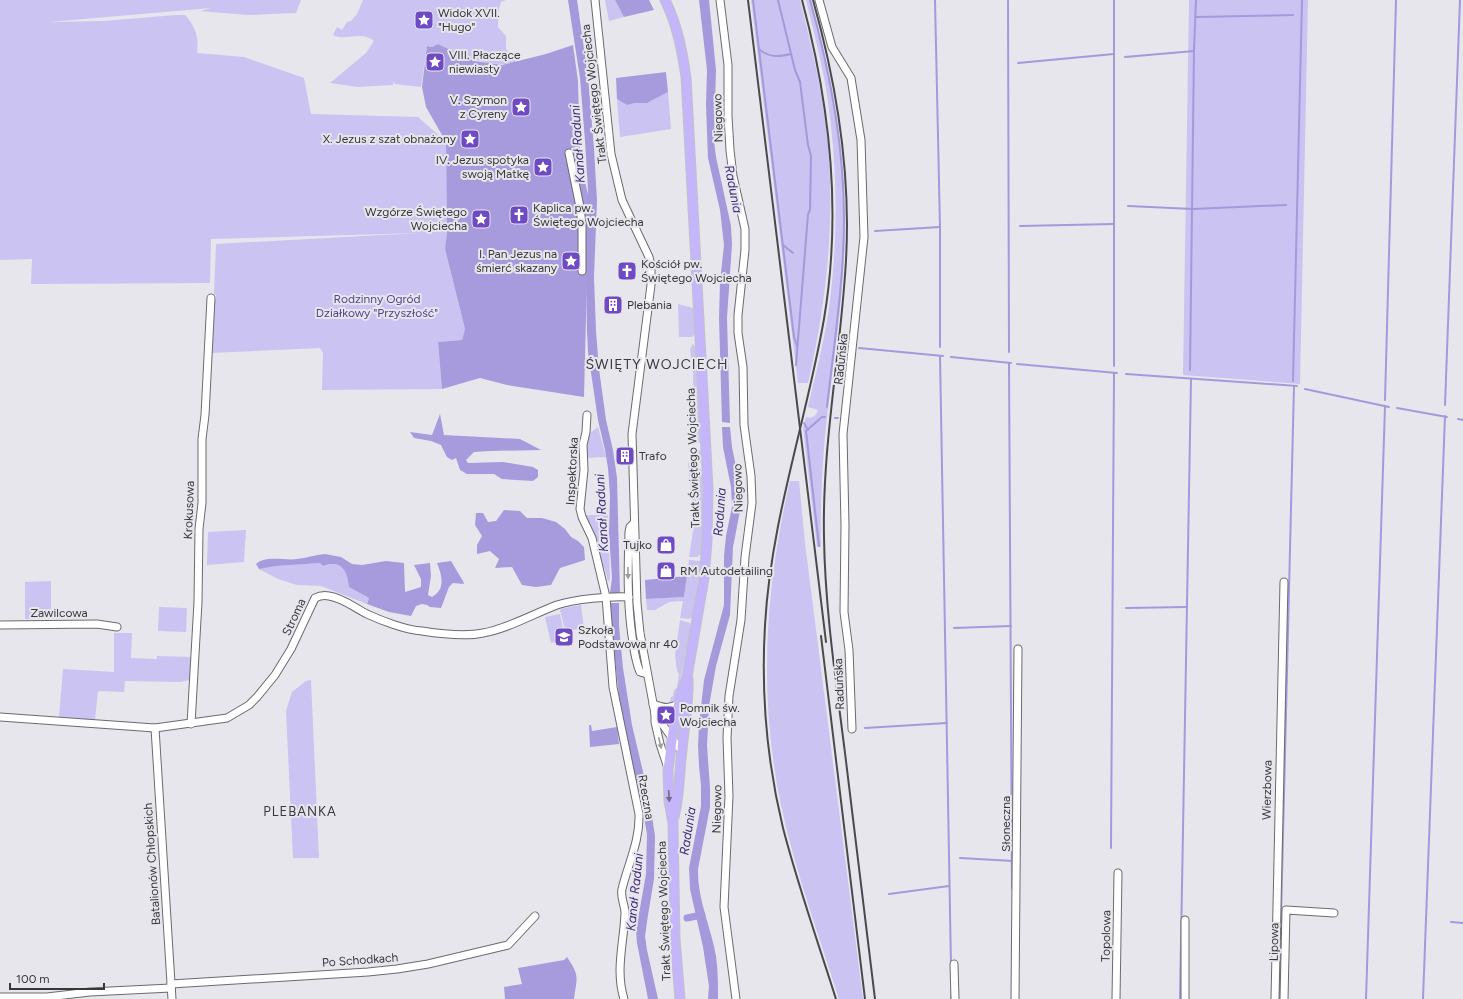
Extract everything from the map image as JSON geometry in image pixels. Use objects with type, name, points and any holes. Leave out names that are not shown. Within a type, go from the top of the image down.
[{"type":"main road","name":"Trakt Świętego Wojciecha","points":[[665,0],[675,24],[686,77],[708,488],[707,541],[704,578],[687,677],[681,693],[672,738],[668,770],[669,801],[673,823],[674,939],[680,999]]},
{"type":"main road","name":"Trakt Świętego Wojciecha","points":[[673,823],[678,801],[689,695],[687,677]]},
{"type":"street","name":"Trakt Świętego Wojciecha","points":[[595,0],[611,154],[622,200],[649,257],[652,275],[632,434],[634,523],[637,603],[640,633],[655,714],[655,722],[668,770]]},
{"type":"street","name":"Niegowo","points":[[720,0],[728,65],[730,150],[733,176],[745,229],[745,250],[738,309],[738,333],[742,367],[744,426],[751,476],[752,503],[745,558],[741,620],[729,696],[727,738],[729,796],[724,907],[736,999]]},
{"type":"street","name":"Raduńska","points":[[819,0],[832,47],[851,78],[861,140],[864,237],[843,434],[846,525],[844,612],[849,650],[852,729]]},
{"type":"street","points":[[569,153],[582,226],[582,271]]},
{"type":"street","name":"Krokusowa","points":[[192,724],[198,602],[199,529],[202,503],[202,439],[205,415],[211,298]]},
{"type":"street","name":"Inspektorska","points":[[587,415],[586,432],[582,446],[584,470],[580,509],[582,517],[592,538],[607,597]]},
{"type":"street","points":[[634,523],[630,527],[629,532],[630,625],[636,663],[640,672],[647,674]]},
{"type":"street","name":"Wierzbowa","points":[[1275,999],[1284,582]]},
{"type":"street","name":"Stroma","points":[[0,717],[155,728],[227,718],[249,705],[275,675],[291,648],[315,598],[322,596],[328,595],[335,597],[369,615],[414,630],[471,634],[483,633],[499,628],[558,605],[607,597],[629,597]]},
{"type":"street","name":"Rzeczna","points":[[607,597],[614,687],[639,814],[640,826],[621,891],[625,912],[619,979],[624,999]]},
{"type":"street","name":"Zawilcowa","points":[[0,625],[96,624],[117,626]]},
{"type":"street","name":"Słoneczna","points":[[1016,999],[1018,649]]},
{"type":"street","points":[[653,704],[664,708],[670,708],[679,704]]},
{"type":"street","name":"Trakt Świętego Wojciecha","points":[[655,714],[682,752]]},
{"type":"street","name":"Batalionów Chłopskich","points":[[155,728],[172,999]]},
{"type":"street","name":"Topolowa","points":[[1116,999],[1118,873]]},
{"type":"street","name":"Lipowa","points":[[1284,999],[1286,910],[1334,912]]},
{"type":"street","name":"Po Schodkach","points":[[0,997],[48,997],[90,992],[397,969],[428,964],[508,945],[535,916]]},
{"type":"street","points":[[1185,999],[1186,920]]},
{"type":"street","points":[[954,964],[955,999]]},
{"type":"green space","name":"Rodzinny Ogród Działkowy \"Przyszłość\"","points":[[0,0],[301,0],[296,13],[247,15],[200,11],[211,8],[49,22],[104,21],[185,15],[192,24],[196,33],[198,42],[197,53],[244,57],[304,78],[311,114],[418,117],[446,142],[447,232],[445,249],[465,329],[462,340],[438,342],[442,389],[322,390],[323,353],[320,348],[211,353],[213,300],[216,299],[216,295],[214,294],[216,244],[419,233],[211,239],[210,283],[31,284],[32,259],[0,260]]},
{"type":"green space","points":[[363,0],[506,0],[501,2],[498,13],[498,27],[506,36],[506,49],[516,62],[505,64],[485,63],[466,57],[438,44],[432,47],[427,46],[421,87],[395,84],[393,82],[393,85],[358,87],[330,83],[366,53],[374,41],[364,36],[338,37],[333,35],[337,27],[342,30],[347,22],[351,21],[357,14]]},
{"type":"green space","points":[[605,0],[615,0],[624,17],[609,21]]},
{"type":"green space","points":[[751,0],[800,0],[824,109],[830,176],[829,235],[820,324],[808,383],[798,383]]},
{"type":"green space","points":[[806,0],[810,0],[831,89],[841,148],[845,208],[842,288],[825,435],[822,477],[821,547],[817,547],[803,428],[806,417],[810,418],[814,416],[818,410],[808,407],[828,315],[832,287],[836,202],[833,145],[826,89]]},
{"type":"green space","points":[[1189,0],[1308,0],[1300,384],[1183,375]]},
{"type":"green space","points":[[668,92],[671,129],[620,137],[617,99],[627,105],[647,103]]},
{"type":"green space","points":[[678,304],[693,308],[695,334],[692,337],[679,337]]},
{"type":"green space","points":[[693,344],[696,348],[700,424],[696,424],[696,426],[700,427],[701,442],[699,443],[696,442],[694,437],[693,373],[690,349]]},
{"type":"green space","points":[[598,427],[606,457],[586,458],[587,435]]},
{"type":"green space","points":[[698,449],[701,451],[701,463],[695,461],[691,454],[693,450]]},
{"type":"green space","points":[[688,463],[702,470],[702,553],[697,557],[689,557],[694,525]]},
{"type":"green space","points":[[790,481],[799,481],[805,543],[863,999],[839,999],[793,854],[781,805],[774,764],[769,724],[767,683],[770,602],[781,521]]},
{"type":"green space","points":[[584,515],[608,515],[609,581],[604,567],[601,565]]},
{"type":"green space","points":[[246,530],[244,562],[207,565],[208,532]]},
{"type":"green space","points":[[689,560],[700,561],[693,617],[689,619],[680,618],[683,601],[669,602],[655,610],[647,610],[646,599],[684,597]]},
{"type":"green space","points":[[320,563],[324,566],[330,564],[339,565],[345,571],[349,587],[369,598],[367,604],[321,586],[297,585],[278,579],[259,569],[276,566]]},
{"type":"green space","points":[[51,581],[51,619],[25,619],[25,582]]},
{"type":"green space","points":[[581,605],[584,629],[565,630],[560,610]]},
{"type":"green space","points":[[159,607],[187,608],[186,632],[158,631]]},
{"type":"green space","points":[[560,614],[565,640],[551,643],[545,617]]},
{"type":"green space","points":[[680,620],[690,623],[691,628],[677,695],[674,702],[669,705],[674,690],[677,688],[679,674],[677,671],[675,655]]},
{"type":"green space","points":[[114,633],[132,633],[131,658],[157,659],[157,656],[191,657],[190,680],[180,682],[125,681],[124,692],[98,691],[95,720],[59,717],[63,669],[114,672]]},
{"type":"green space","points":[[311,680],[319,858],[293,858],[286,711],[292,692],[306,681]]},
{"type":"green space","points":[[673,709],[670,728],[660,710],[666,711]]},
{"type":"shaded area","points":[[568,0],[577,0],[588,77],[597,201],[594,277],[596,331],[599,369],[606,420],[613,450],[617,478],[620,593],[610,593],[612,578],[609,534],[610,496],[608,468],[598,420],[588,352],[586,276],[588,190],[580,78]]},
{"type":"shaded area","points":[[615,0],[649,0],[654,10],[624,17]]},
{"type":"shaded area","points":[[699,0],[709,0],[716,70],[714,141],[731,226],[732,245],[727,318],[730,423],[722,422],[719,318],[720,282],[724,245],[720,210],[708,158],[706,105],[707,70]]},
{"type":"shaded area","points":[[438,44],[474,61],[502,65],[546,54],[573,45],[578,81],[580,160],[589,199],[584,397],[507,385],[480,378],[442,389],[438,342],[462,340],[465,329],[445,249],[447,232],[446,142],[426,107],[422,87],[427,46],[432,47]]},
{"type":"shaded area","points":[[666,72],[668,92],[647,103],[627,105],[617,99],[616,78]]},
{"type":"shaded area","points":[[440,414],[444,435],[520,439],[541,450],[474,452],[466,460],[468,463],[503,462],[533,467],[538,470],[538,477],[533,481],[502,479],[494,474],[467,474],[460,470],[456,458],[452,460],[447,457],[441,445],[431,441],[414,438],[410,432],[432,435]]},
{"type":"shaded area","points":[[722,427],[730,427],[732,447],[740,486],[741,506],[733,547],[730,615],[716,666],[709,706],[707,746],[710,807],[698,869],[700,891],[714,945],[717,967],[718,999],[708,999],[709,986],[703,947],[690,889],[689,868],[701,806],[698,746],[704,680],[724,605],[724,556],[726,536],[732,507],[731,487],[723,447]]},
{"type":"shaded area","points":[[504,510],[520,511],[527,518],[542,518],[556,522],[584,547],[585,560],[560,568],[551,585],[536,587],[522,585],[512,567],[495,568],[499,559],[490,551],[477,554],[477,545],[482,536],[475,525],[476,513],[483,513],[488,522],[496,521]]},
{"type":"shaded area","points":[[325,554],[341,557],[352,564],[362,565],[386,561],[404,563],[405,592],[421,587],[421,579],[414,565],[430,563],[431,576],[428,595],[432,597],[439,590],[442,582],[437,563],[451,561],[464,584],[453,583],[449,587],[441,608],[430,607],[422,604],[416,606],[411,616],[389,612],[367,604],[369,598],[349,587],[345,571],[339,565],[329,564],[323,566],[320,563],[276,566],[259,569],[256,564],[260,561],[270,559],[297,559]]},
{"type":"shaded area","points":[[687,576],[684,597],[646,599],[645,580]]},
{"type":"shaded area","points":[[610,603],[619,603],[619,626],[623,668],[632,725],[649,797],[655,836],[654,879],[645,936],[658,999],[648,999],[637,943],[636,931],[646,874],[647,834],[641,801],[631,761],[619,695]]},
{"type":"shaded area","points":[[589,725],[591,725],[592,731],[617,727],[619,744],[590,747]]},
{"type":"shaded area","points":[[567,957],[576,973],[577,981],[574,999],[505,999],[504,987],[522,984],[518,968],[564,960]]},
{"type":"waterway","points":[[753,0],[794,337],[797,346]]},
{"type":"waterway","points":[[778,0],[795,70],[800,82],[808,145],[811,156],[810,210],[808,214],[796,365]]},
{"type":"waterway","points":[[810,0],[830,81],[842,163],[844,242],[838,312],[827,407]]},
{"type":"waterway","points":[[935,0],[940,227],[940,347]]},
{"type":"waterway","points":[[1008,0],[1009,352]]},
{"type":"waterway","points":[[1114,0],[1114,366]]},
{"type":"waterway","points":[[1190,370],[1196,0]]},
{"type":"waterway","points":[[1293,381],[1302,0]]},
{"type":"waterway","points":[[1385,400],[1396,0]]},
{"type":"waterway","points":[[1445,405],[1460,0]]},
{"type":"waterway","points":[[1196,17],[1293,15]]},
{"type":"waterway","points":[[759,49],[774,56],[791,54]]},
{"type":"waterway","points":[[1125,57],[1194,51]]},
{"type":"waterway","points":[[1018,63],[1114,54]]},
{"type":"waterway","points":[[1128,206],[1193,209],[1286,205]]},
{"type":"waterway","points":[[1020,226],[1114,224]]},
{"type":"waterway","points":[[875,231],[940,227]]},
{"type":"waterway","points":[[783,245],[793,253]]},
{"type":"waterway","points":[[859,348],[943,356]]},
{"type":"waterway","points":[[940,356],[951,966]]},
{"type":"waterway","points":[[951,357],[1011,363]]},
{"type":"waterway","points":[[1009,363],[1012,888]]},
{"type":"waterway","points":[[1017,364],[1117,373]]},
{"type":"waterway","points":[[1111,848],[1114,373]]},
{"type":"waterway","points":[[1126,374],[1297,386]]},
{"type":"waterway","points":[[1180,999],[1191,379]]},
{"type":"waterway","points":[[1279,999],[1294,386]]},
{"type":"waterway","points":[[1305,389],[1389,407]]},
{"type":"waterway","points":[[1366,999],[1385,406]]},
{"type":"waterway","points":[[1397,408],[1447,417]]},
{"type":"waterway","points":[[1423,999],[1445,416]]},
{"type":"waterway","points":[[819,546],[806,431],[822,417],[825,417]]},
{"type":"waterway","points":[[1458,419],[1463,420]]},
{"type":"waterway","points":[[804,423],[808,430]]},
{"type":"waterway","points":[[1126,608],[1187,607]]},
{"type":"waterway","points":[[954,628],[1011,626]]},
{"type":"waterway","points":[[865,728],[947,723]]},
{"type":"waterway","points":[[960,858],[1013,861]]},
{"type":"waterway","points":[[889,894],[949,886]]},
{"type":"waterway","points":[[687,918],[702,915]]},
{"type":"waterway","points":[[1451,922],[1463,923]]},
{"type":"waterway","points":[[951,977],[951,982]]},
{"type":"railway","points":[[748,0],[826,642]]},
{"type":"railway","points":[[802,0],[812,39],[826,118],[832,198],[832,239],[824,319],[817,357],[774,547],[765,625],[764,676],[766,727],[777,803],[789,850],[836,999]]},
{"type":"railway","points":[[813,0],[829,64],[840,128],[844,161],[847,227],[844,295],[826,467],[824,502],[826,591],[875,999]]},
{"type":"railway","points":[[821,636],[865,999]]},
{"type":"place","name":"Widok XVII. \"Hugo\"","points":[[424,20]]},
{"type":"place","name":"VIII. Płaczące niewiasty","points":[[435,62]]},
{"type":"place","name":"V. Szymon z Cyreny","points":[[521,107]]},
{"type":"place","name":"X. Jezus z szat obnażony","points":[[470,139]]},
{"type":"place","name":"IV. Jezus spotyka swoją Matkę","points":[[543,167]]},
{"type":"place","name":"Kaplica pw. Świętego Wojciecha","points":[[519,215]]},
{"type":"place","name":"Wzgórze Świętego Wojciecha","points":[[481,219]]},
{"type":"place","name":"I. Pan Jezus na śmierć skazany","points":[[571,261]]},
{"type":"place","name":"Kościół pw. Świętego Wojciecha","points":[[627,271]]},
{"type":"place","name":"Plebania","points":[[613,305]]},
{"type":"place","name":"Trafo","points":[[625,456]]},
{"type":"place","name":"Tujko","points":[[666,545]]},
{"type":"place","name":"RM Autodetailing","points":[[666,571]]},
{"type":"place","name":"Szkoła Podstawowa nr 40","points":[[564,637]]},
{"type":"place","name":"Pomnik św. Wojciecha","points":[[666,715]]},
{"type":"district","name":"ŚWIĘTY WOJCIECH","points":[[657,364]]},
{"type":"district","name":"PLEBANKA","points":[[300,811]]},
{"type":"water label","name":"Kanał Raduni","points":[[577,144]]},
{"type":"water label","name":"Radunia","points":[[734,189]]},
{"type":"water label","name":"Radunia","points":[[719,512]]},
{"type":"water label","name":"Kanał Raduni","points":[[601,513]]},
{"type":"water label","name":"Radunia","points":[[687,831]]},
{"type":"water label","name":"Kanał Raduni","points":[[634,892]]}]
